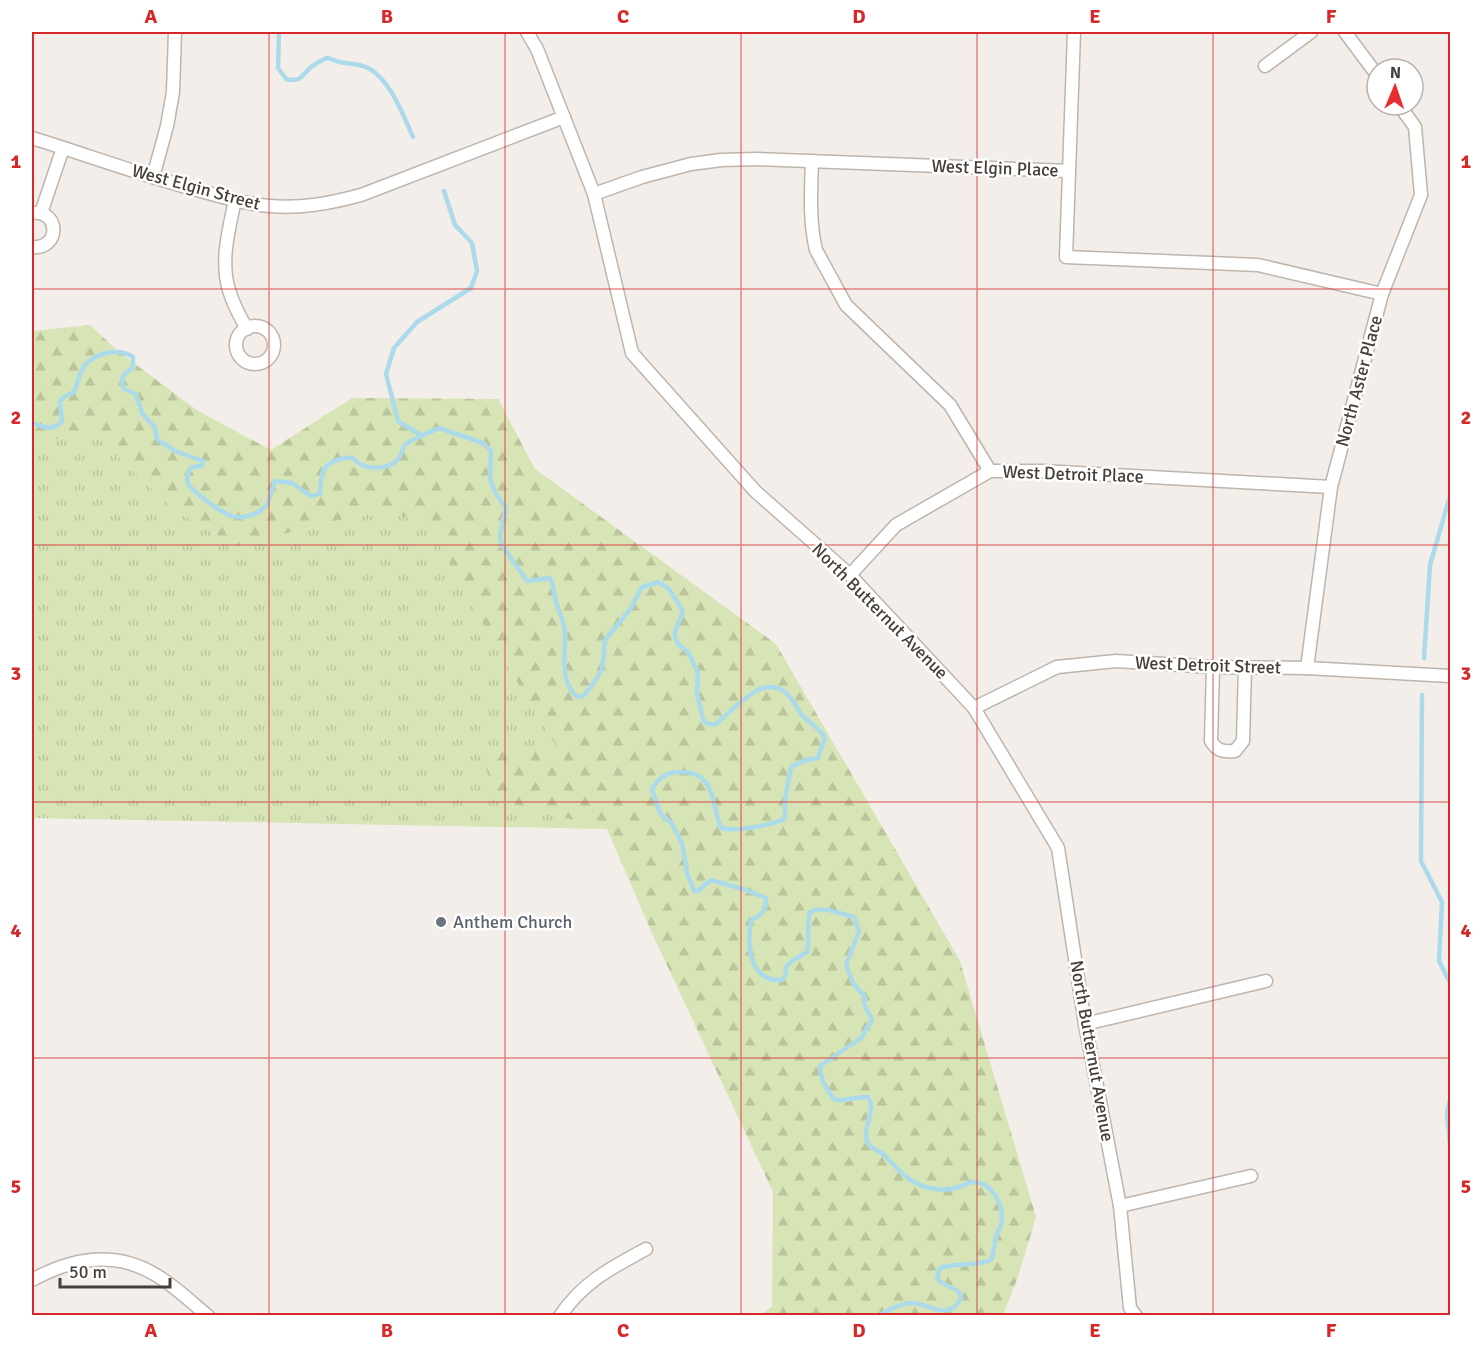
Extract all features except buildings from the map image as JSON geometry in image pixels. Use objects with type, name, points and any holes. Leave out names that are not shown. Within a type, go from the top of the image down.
[{"type":"street","points":[[153,177],[167,126],[173,92],[175,32]]},
{"type":"street","name":"North Butternut Avenue","points":[[527,32],[537,49],[594,194],[632,353],[755,491],[850,575],[974,708],[1058,848],[1085,1024],[1120,1206],[1130,1308],[1136,1316]]},
{"type":"street","points":[[1069,171],[1074,32]]},
{"type":"street","points":[[1265,66],[1311,32]]},
{"type":"street","points":[[1345,32],[1365,59]]},
{"type":"street","name":"West Elgin Street","points":[[32,138],[234,200],[270,206],[301,207],[331,203],[361,195],[564,117]]},
{"type":"street","name":"North Aster Place","points":[[1307,668],[1331,487],[1382,294],[1421,195],[1415,127],[1407,117]]},
{"type":"street","points":[[32,247],[47,243],[53,233],[49,217],[36,213],[63,148]]},
{"type":"street","name":"West Elgin Place","points":[[594,194],[670,169],[703,162],[748,159],[1069,171],[1066,256],[1258,265],[1382,294]]},
{"type":"street","points":[[812,161],[811,215],[816,250],[846,305],[950,405],[990,471]]},
{"type":"street","points":[[234,200],[226,248],[226,272],[229,290],[247,329]]},
{"type":"street","name":"West Detroit Place","points":[[850,575],[896,525],[990,471],[1042,471],[1331,487]]},
{"type":"street","name":"West Detroit Street","points":[[974,708],[1057,668],[1116,661],[1450,676]]},
{"type":"street","points":[[1213,667],[1211,741],[1216,749],[1225,752],[1235,751],[1243,741],[1245,667]]},
{"type":"street","points":[[1085,1024],[1266,981]]},
{"type":"street","points":[[1120,1206],[1251,1176]]},
{"type":"street","points":[[560,1316],[582,1288],[600,1274],[646,1249]]},
{"type":"street","points":[[32,1280],[63,1265],[83,1261],[120,1260],[156,1275],[208,1316]]},
{"type":"green space","points":[[90,325],[119,352],[198,411],[271,450],[352,398],[498,399],[535,469],[776,644],[960,961],[1036,1217],[1018,1277],[1003,1315],[759,1315],[772,1307],[773,1192],[651,931],[607,829],[493,799],[482,748],[557,747],[499,653],[429,527],[386,509],[234,546],[171,507],[96,435],[32,441],[32,331]]},
{"type":"green space","points":[[96,435],[171,507],[234,546],[386,509],[430,527],[499,653],[558,748],[493,799],[607,829],[32,818],[32,441]]},
{"type":"waterway","points":[[279,32],[278,68],[286,79],[296,80],[327,58],[368,68],[376,73],[389,89],[413,137]]},
{"type":"waterway","points":[[422,436],[398,421],[386,374],[394,348],[417,322],[471,288],[477,271],[472,243],[455,225],[444,191]]},
{"type":"waterway","points":[[32,423],[48,427],[58,425],[62,422],[60,401],[74,392],[85,365],[95,357],[108,353],[127,354],[133,357],[133,368],[123,376],[124,389],[136,394],[142,413],[155,428],[157,439],[175,451],[203,461],[202,466],[192,467],[189,471],[187,478],[189,485],[211,504],[236,517],[253,514],[267,505],[275,481],[292,483],[311,496],[320,494],[323,470],[330,464],[344,458],[353,458],[369,467],[383,467],[395,462],[408,443],[439,428],[483,443],[491,451],[490,478],[495,492],[506,508],[500,535],[501,544],[527,581],[550,578],[563,621],[565,674],[576,696],[582,697],[602,670],[605,640],[631,608],[642,587],[658,582],[669,589],[683,611],[675,637],[678,644],[688,652],[698,673],[697,694],[704,722],[714,725],[747,697],[766,687],[776,687],[788,694],[802,715],[825,738],[818,758],[806,760],[791,767],[783,820],[744,829],[721,828],[706,782],[690,773],[674,772],[660,779],[652,789],[660,813],[672,824],[682,843],[687,873],[694,891],[698,891],[711,880],[766,898],[764,909],[751,920],[750,930],[750,950],[757,968],[763,975],[771,979],[782,980],[786,974],[786,967],[807,952],[810,912],[820,909],[854,917],[859,931],[846,965],[853,983],[865,997],[865,1007],[872,1020],[861,1038],[820,1066],[824,1084],[835,1100],[867,1097],[871,1108],[866,1133],[869,1145],[913,1182],[928,1188],[942,1189],[957,1188],[970,1182],[979,1183],[991,1189],[998,1201],[1002,1221],[991,1260],[940,1268],[937,1278],[939,1281],[955,1289],[961,1295],[953,1308],[941,1310],[910,1303],[879,1316]]},
{"type":"waterway","points":[[1424,658],[1430,565],[1450,496]]},
{"type":"waterway","points":[[1422,695],[1421,861],[1442,902],[1439,961],[1450,983]]},
{"type":"waterway","points":[[1450,1099],[1447,1112],[1450,1146]]},
{"type":"place","name":"Anthem Church","points":[[441,922]]}]
